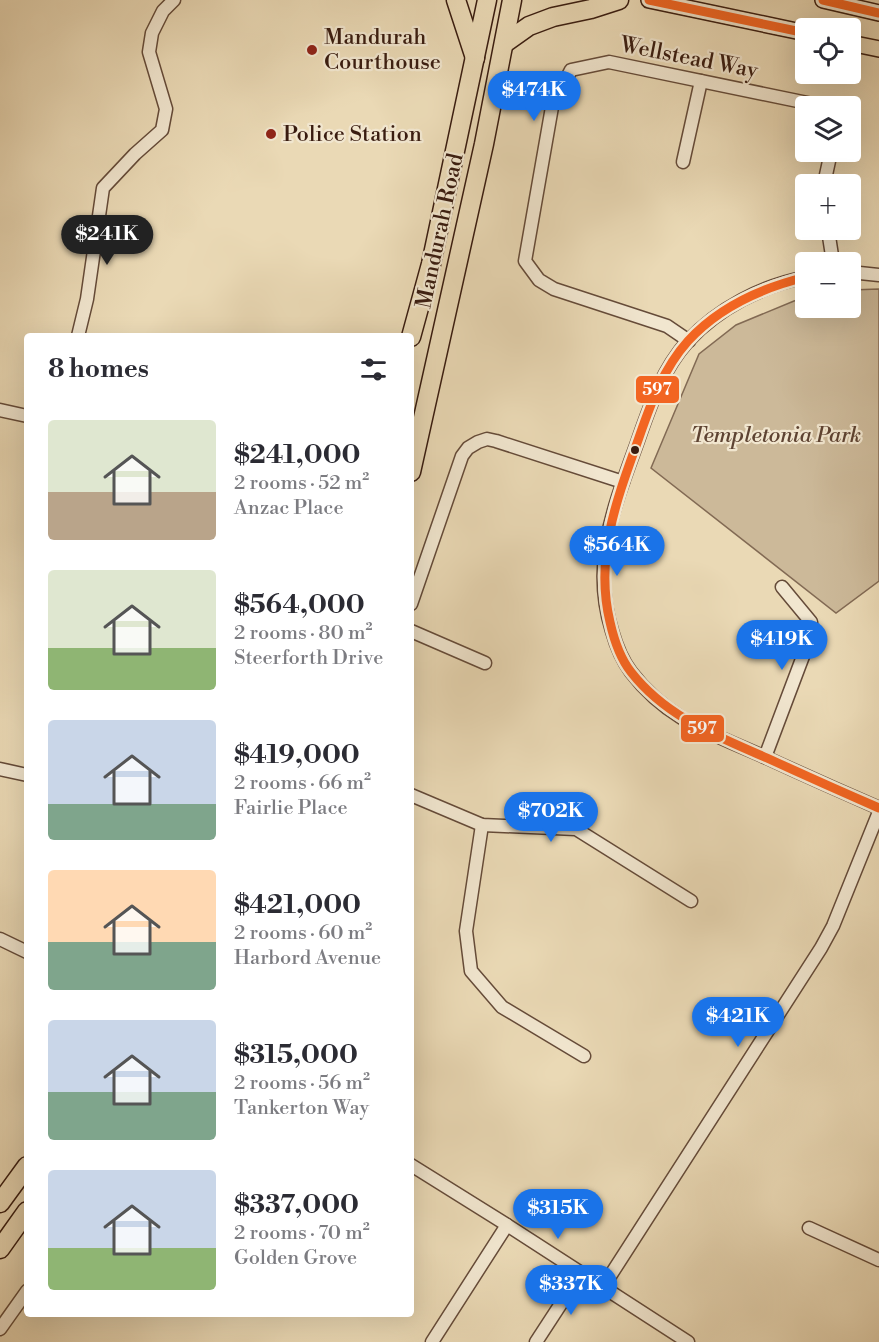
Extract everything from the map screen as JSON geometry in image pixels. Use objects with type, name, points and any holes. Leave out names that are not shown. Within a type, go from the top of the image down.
[{"type":"highway","points":[[456,0],[475,59]]},
{"type":"highway","name":"Mandurah Road","points":[[412,333],[430,264],[486,0]]},
{"type":"highway","name":"Mandurah Road","points":[[414,458],[505,43],[512,0]]},
{"type":"highway","points":[[505,43],[529,26],[553,17],[619,0]]},
{"type":"highway","points":[[0,1203],[24,1170]]},
{"type":"highway","points":[[0,1249],[24,1215]]},
{"type":"main road","points":[[649,0],[795,31]]},
{"type":"main road","points":[[823,0],[879,13]]},
{"type":"main road","points":[[861,45],[879,49]]},
{"type":"street","points":[[79,333],[87,299],[102,189],[135,154],[162,130],[166,109],[149,52],[152,33],[163,11],[174,0]]},
{"type":"street","name":"Wellstead Way","points":[[689,340],[667,326],[554,289],[539,280],[525,261],[552,106],[571,70],[609,62],[795,100]]},
{"type":"street","points":[[683,162],[701,81]]},
{"type":"street","points":[[861,273],[879,275]]},
{"type":"street","points":[[603,1287],[821,948],[833,926],[879,810],[692,725],[657,700],[630,671],[622,655],[609,621],[602,583],[604,548],[623,482],[661,380],[671,363],[689,340],[724,310],[754,293],[795,279]]},
{"type":"street","points":[[0,410],[24,415]]},
{"type":"street","points":[[414,596],[429,558],[457,468],[468,448],[487,439],[623,482]]},
{"type":"street","points":[[765,757],[811,635],[811,622],[782,587]]},
{"type":"street","points":[[414,632],[485,663]]},
{"type":"street","points":[[0,769],[24,774]]},
{"type":"street","points":[[414,796],[482,825],[576,828],[691,901]]},
{"type":"street","points":[[482,825],[466,931],[471,971],[502,1007],[584,1056]]},
{"type":"street","points":[[0,939],[24,951]]},
{"type":"street","points":[[414,1167],[688,1342]]},
{"type":"street","points":[[432,1342],[507,1225]]},
{"type":"street","points":[[808,1228],[879,1260]]},
{"type":"street","points":[[536,1342],[581,1273]]},
{"type":"street","points":[[0,1329],[24,1295]]},
{"type":"green space","name":"Templetonia Park","points":[[879,289],[879,581],[836,613],[651,468],[699,354],[736,325],[795,301],[795,318],[861,318],[861,290]]},
{"type":"transit line","name":"597","points":[[649,0],[795,31]]},
{"type":"transit line","name":"597","points":[[823,0],[879,13]]},
{"type":"transit line","name":"597","points":[[795,280],[757,293],[713,318],[688,341],[670,365],[651,404],[615,511],[606,554],[606,599],[613,635],[624,661],[645,688],[660,701],[693,724],[711,733],[879,808]]},
{"type":"place","name":"Mandurah Courthouse","points":[[312,50]]},
{"type":"place","name":"Police Station","points":[[271,134]]}]
